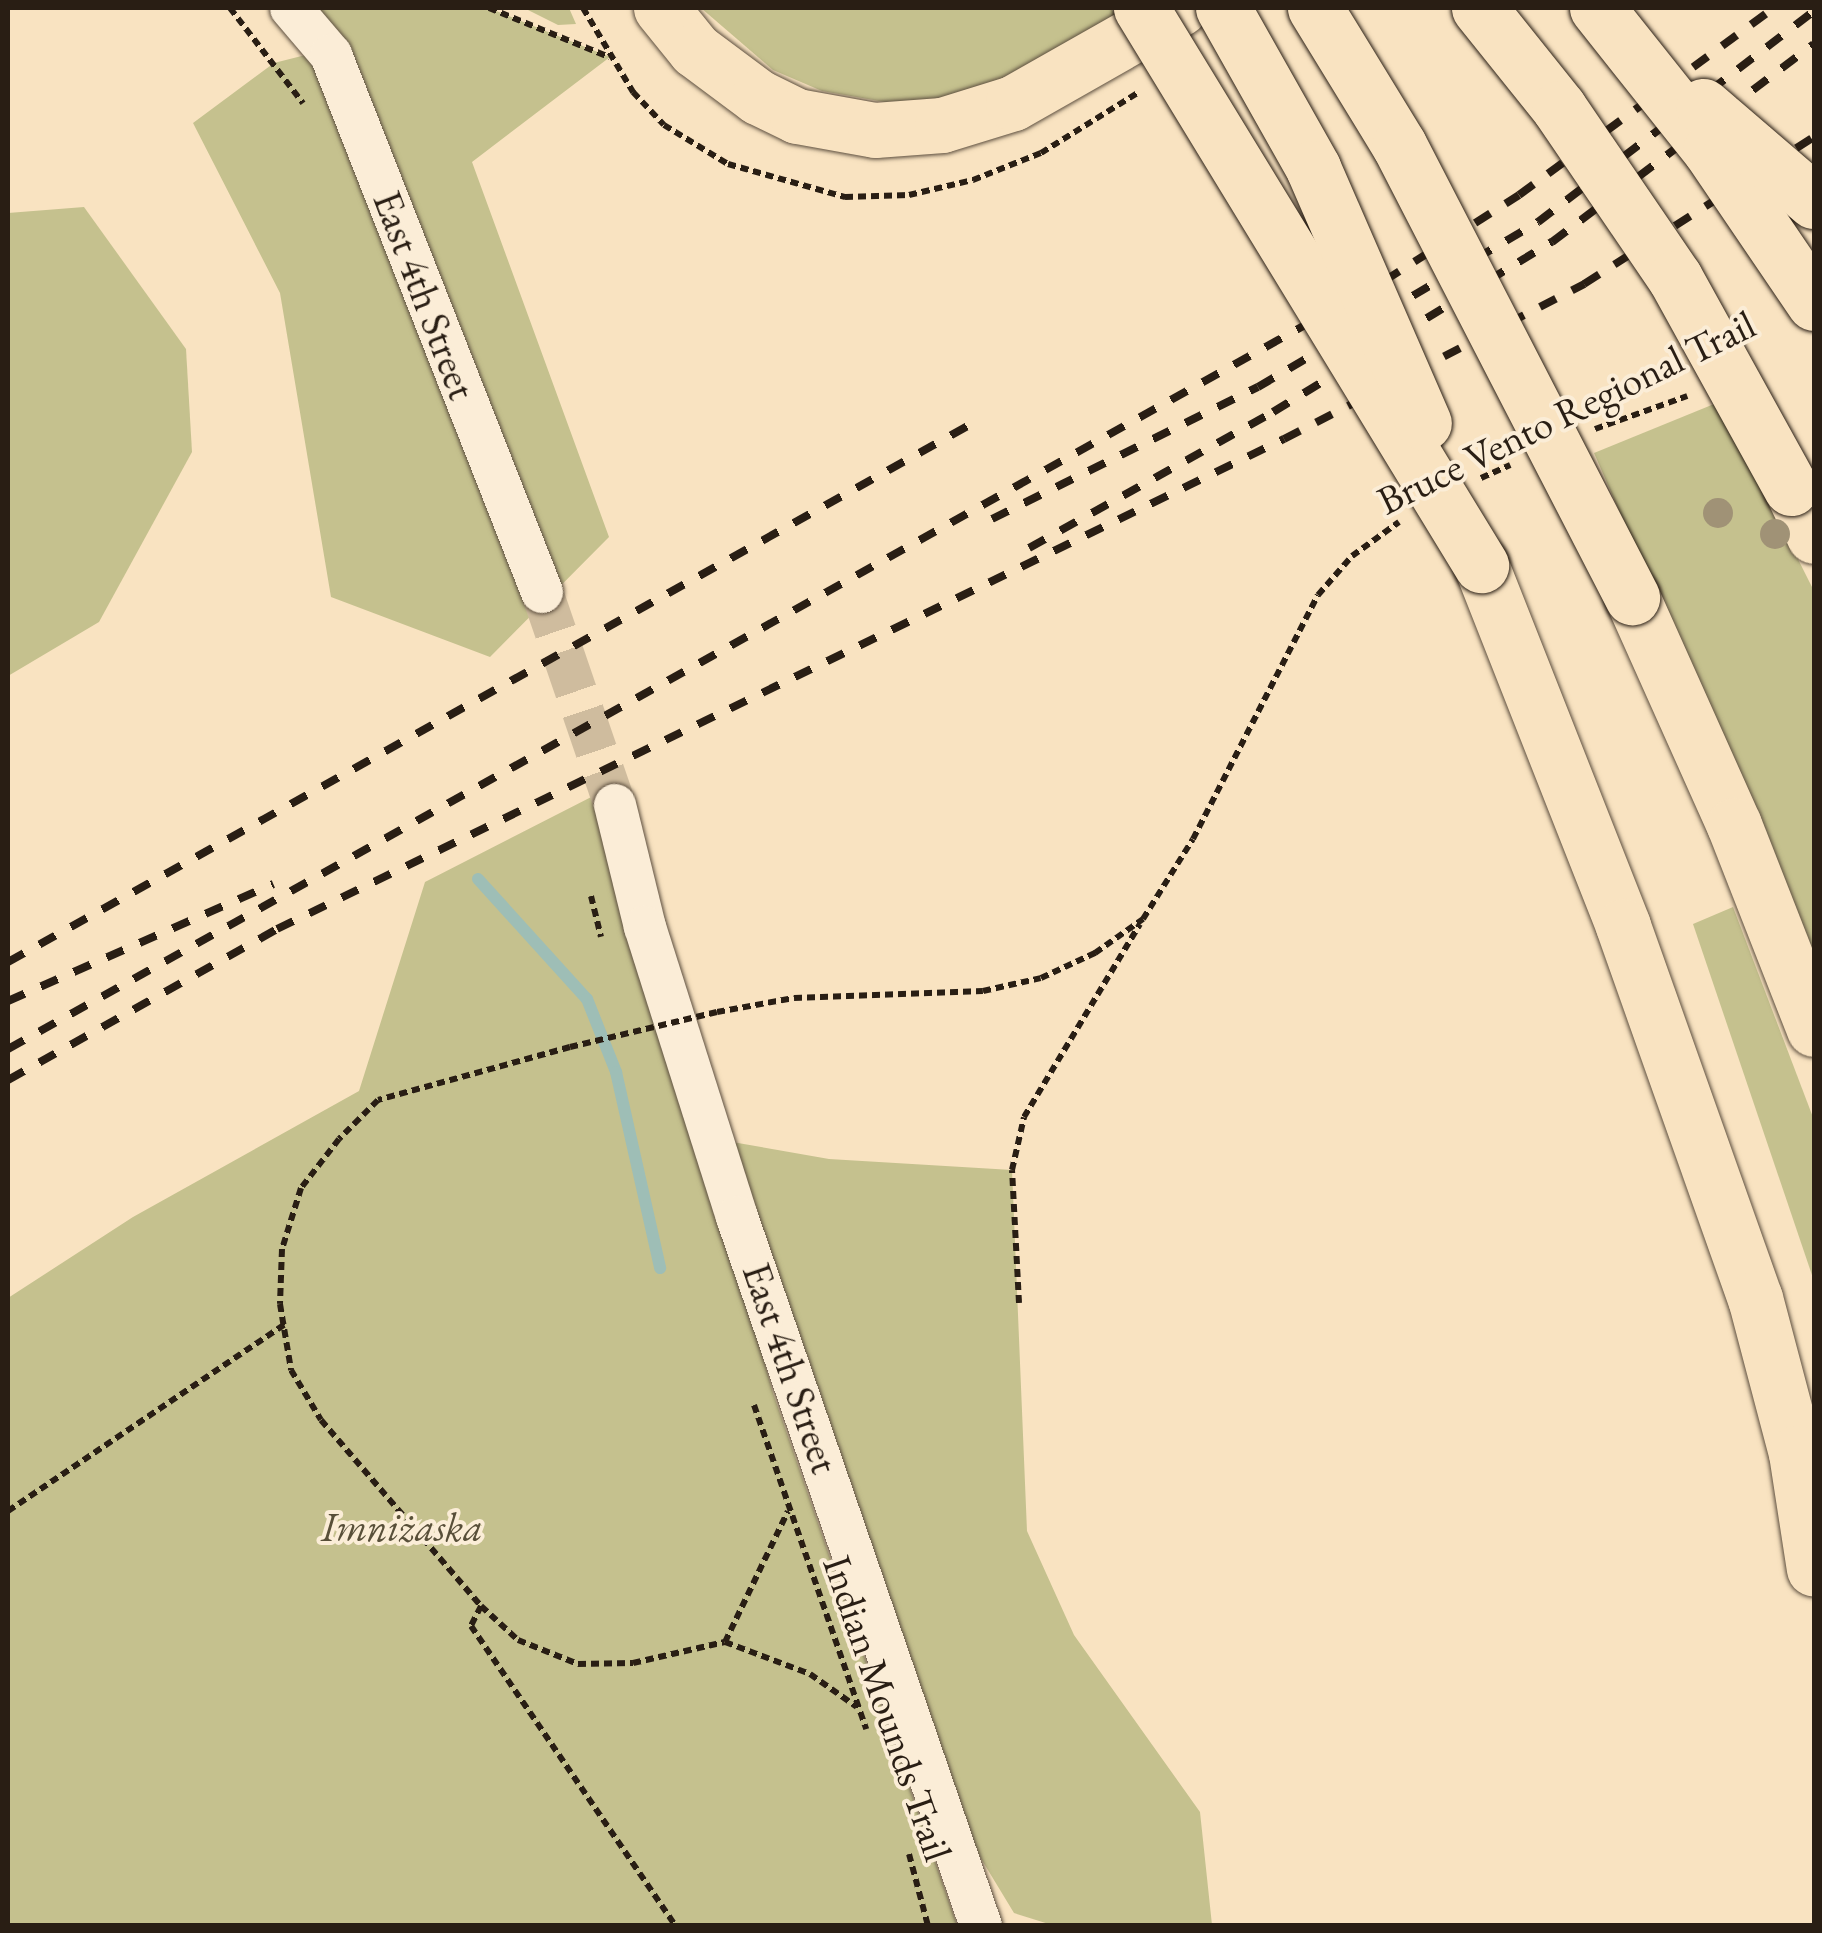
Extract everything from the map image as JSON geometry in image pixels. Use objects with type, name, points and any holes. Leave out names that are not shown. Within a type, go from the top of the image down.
[{"type":"highway","points":[[661,8],[696,50],[758,97],[797,116],[876,130],[942,125],[1013,103],[1180,8]]},
{"type":"highway","points":[[1141,8],[1481,565]]},
{"type":"highway","points":[[1223,8],[1313,168],[1481,565],[1623,926],[1755,1298],[1796,1454],[1814,1569]]},
{"type":"highway","points":[[1315,8],[1399,145],[1632,597],[1734,825],[1814,1029]]},
{"type":"highway","points":[[1479,8],[1559,108],[1675,278],[1814,536]]},
{"type":"highway","points":[[1608,20],[1814,201]]},
{"type":"highway","points":[[1608,20],[1710,150],[1814,303]]},
{"type":"street","name":"East 4th Street","points":[[291,8],[331,55],[542,592]]},
{"type":"street","name":"East 4th Street","points":[[614,806],[645,926],[737,1216],[982,1926]]},
{"type":"path","points":[[230,8],[312,116]]},
{"type":"path","points":[[489,8],[610,57]]},
{"type":"path","name":"Bruce Vento Regional Trail","points":[[1589,431],[1701,388]]},
{"type":"path","name":"Bruce Vento Regional Trail","points":[[1478,480],[1525,458]]},
{"type":"path","name":"Bruce Vento Regional Trail","points":[[725,1642],[634,1664],[578,1664],[518,1640],[481,1606],[321,1420],[291,1370],[284,1326],[282,1249],[301,1188],[378,1100],[570,1047],[717,1012],[794,998],[983,991],[1041,978],[1095,953],[1143,919],[1193,839],[1318,595],[1352,556],[1417,512]]},
{"type":"path","points":[[1019,1303],[1012,1170],[1024,1117],[1143,919]]},
{"type":"path","points":[[8,1511],[284,1326]]},
{"type":"path","name":"Indian Mounds Trail","points":[[725,1642],[788,1511],[870,1738]]},
{"type":"path","points":[[481,1606],[471,1626],[676,1926]]},
{"type":"path","points":[[725,1642],[810,1674],[857,1707]]},
{"type":"path","name":"Indian Mounds Trail","points":[[904,1837],[928,1926]]},
{"type":"green space","points":[[312,8],[489,8],[610,57],[472,162],[609,537],[490,657],[331,597],[280,293],[193,123],[274,63],[345,45]]},
{"type":"green space","points":[[524,8],[569,8],[576,24],[558,25]]},
{"type":"green space","points":[[701,8],[1111,8],[1115,15],[1006,78],[938,99],[885,102],[822,91],[773,70]]},
{"type":"green space","points":[[84,207],[186,349],[192,452],[99,622],[8,676],[8,213]]},
{"type":"green space","points":[[1719,402],[1814,591],[1814,957],[1594,453]]},
{"type":"green space","name":"Imniżaska","points":[[603,791],[773,1393],[957,1925],[8,1925],[8,1298],[133,1217],[359,1091],[425,882]]},
{"type":"green space","points":[[1733,907],[1814,1120],[1814,1281],[1693,924]]},
{"type":"green space","points":[[715,1139],[829,1159],[1012,1170],[1027,1531],[1074,1635],[1200,1812],[1212,1925],[1052,1925],[1014,1913],[940,1791]]},
{"type":"waterway","points":[[478,879],[587,999],[616,1072],[660,1268]]},
{"type":"tunnel","points":[[542,592],[615,805]]},
{"type":"railway","points":[[8,1049],[1384,281],[1519,195],[1774,8]]},
{"type":"railway","points":[[992,519],[1258,387],[1538,222],[1814,11]]},
{"type":"railway","points":[[1029,548],[1273,412],[1552,242],[1814,44]]},
{"type":"railway","points":[[8,1080],[277,929],[1284,439],[1584,284],[1814,137]]},
{"type":"railway","points":[[8,962],[978,420]]},
{"type":"railway","points":[[8,1001],[273,884]]}]
